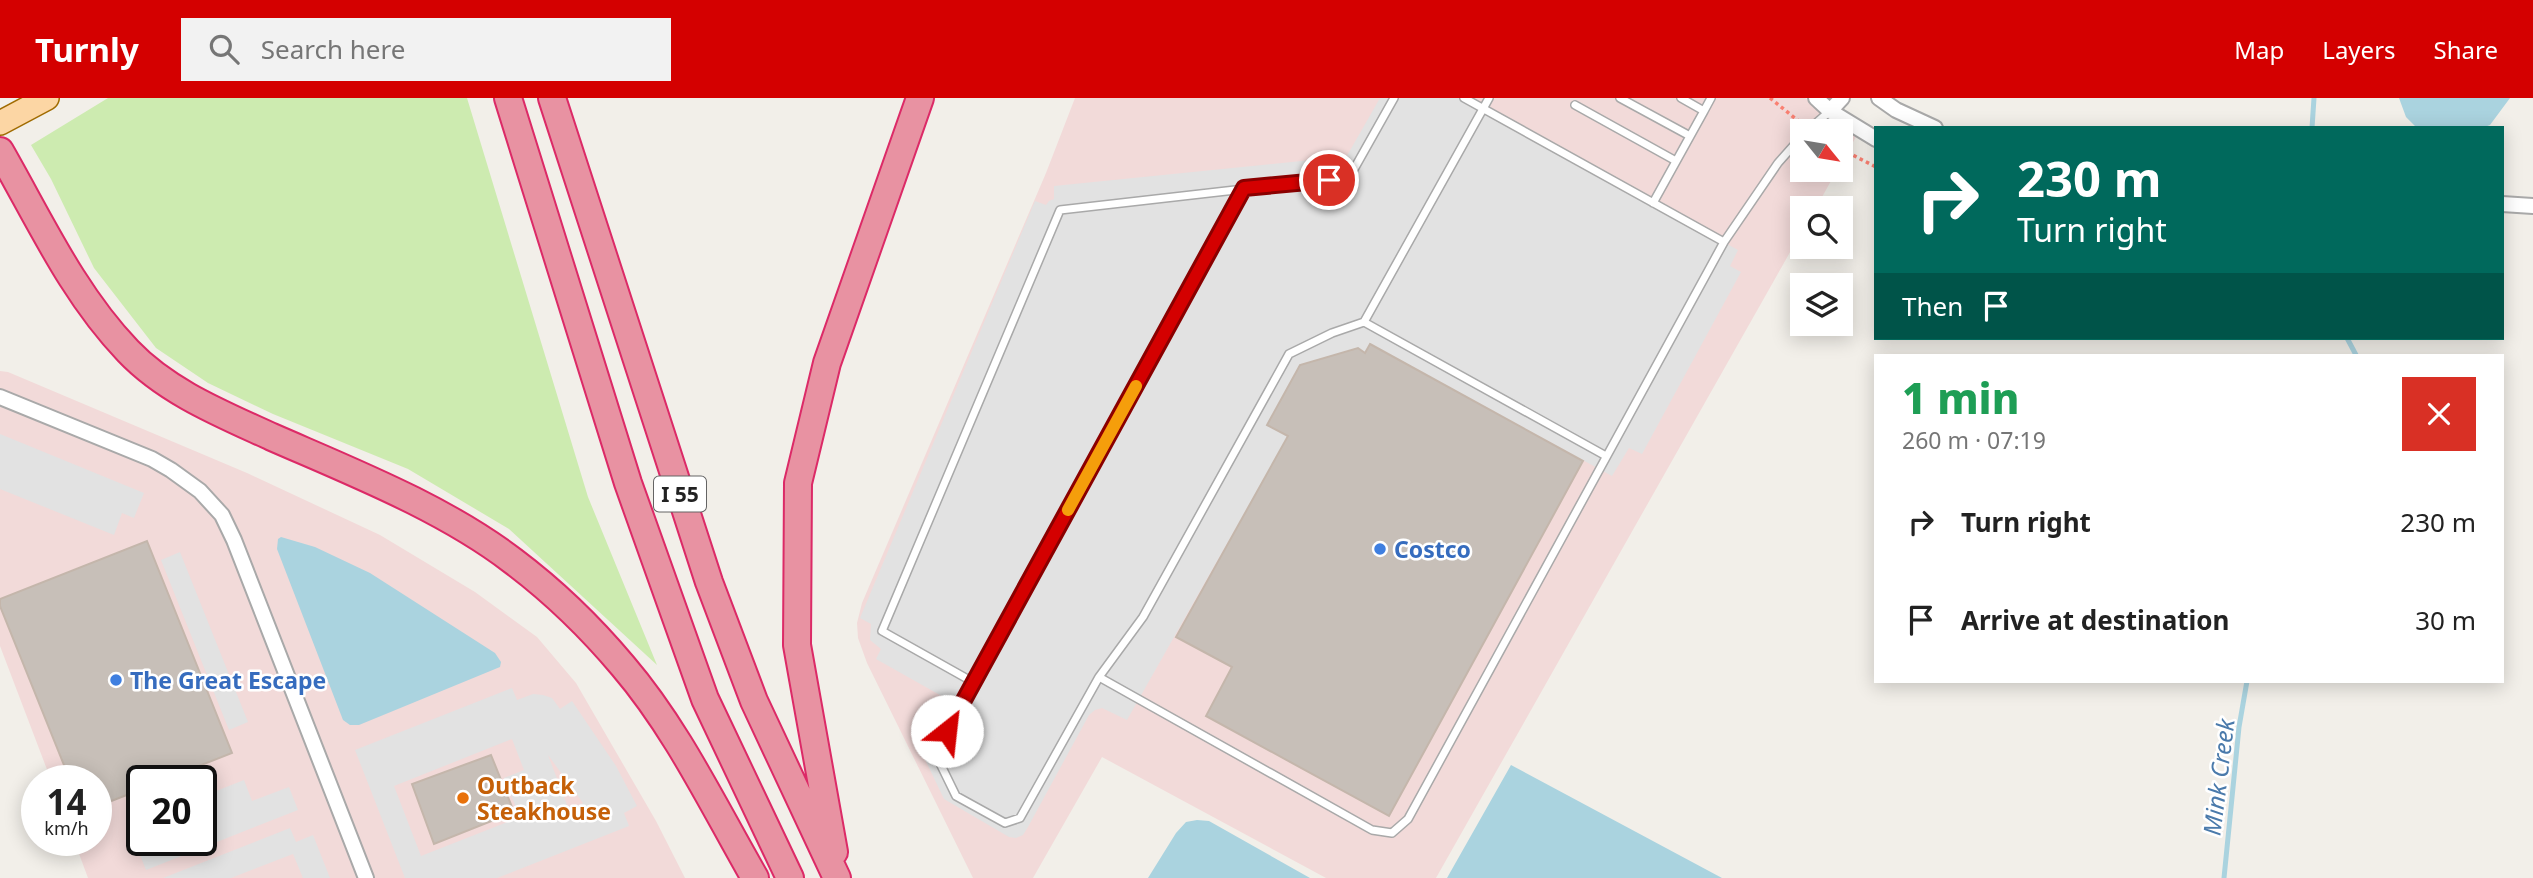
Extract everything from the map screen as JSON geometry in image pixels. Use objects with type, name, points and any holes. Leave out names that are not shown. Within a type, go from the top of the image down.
[{"type":"highway","name":"I 55","points":[[508,98],[624,470],[705,699],[790,878]]},
{"type":"highway","name":"I 55","points":[[552,98],[709,582],[754,701],[838,878]]},
{"type":"highway","points":[[838,878],[797,645],[798,483],[827,363],[920,98]]},
{"type":"highway","points":[[0,151],[88,306],[130,353],[174,388],[221,414],[381,486],[451,522],[513,561],[579,618],[624,667],[667,727],[755,878]]},
{"type":"main road","points":[[0,123],[47,98]]},
{"type":"street","points":[[1816,98],[1830,111],[1874,138]]},
{"type":"street","points":[[1830,111],[1842,98]]},
{"type":"street","points":[[1879,98],[1896,110],[1931,126]]},
{"type":"street","points":[[2504,204],[2533,206]]},
{"type":"street","points":[[0,397],[152,459],[200,491],[222,515],[366,878]]},
{"type":"lane","points":[[973,682],[882,631],[1060,210],[1349,178],[1394,98]]},
{"type":"lane","points":[[1464,98],[1724,242]]},
{"type":"lane","points":[[1244,188],[935,753],[957,796],[1005,823],[1020,818],[1099,677],[1143,617],[1289,354],[1332,333],[1364,322],[1489,98]]},
{"type":"lane","points":[[1620,98],[1690,136]]},
{"type":"lane","points":[[1681,98],[1704,111]]},
{"type":"lane","points":[[1653,203],[1711,98]]},
{"type":"lane","points":[[1575,105],[1676,161]]},
{"type":"lane","points":[[1821,119],[1830,111]]},
{"type":"lane","points":[[1099,677],[1372,830],[1392,833],[1408,819],[1724,242],[1790,150]]},
{"type":"lane","points":[[1364,322],[1606,456]]},
{"type":"path","points":[[1770,98],[1785,110]]},
{"type":"path","points":[[1853,155],[1874,166]]},
{"type":"shaded area","points":[[1075,98],[1805,98],[1832,119],[1790,119],[1790,182],[1830,182],[1823,196],[1790,196],[1790,252],[1436,878],[1326,878],[1102,757],[1033,878],[973,878],[867,663],[858,638],[857,623],[862,603],[1046,173]]},
{"type":"shaded area","points":[[1380,98],[1461,98],[1738,250],[1730,266],[1741,272],[1642,454],[1629,448],[1612,476],[1370,344],[1365,353],[1357,348],[1268,425],[1288,436],[1127,720],[1102,708],[1089,715],[1023,835],[1009,837],[944,799],[921,751],[947,699],[876,659],[881,649],[870,640],[871,624],[860,618],[1035,201],[1046,205],[1054,199],[1054,186],[1311,160],[1312,172],[1333,169],[1344,161]]},
{"type":"shaded area","points":[[0,371],[8,372],[247,473],[380,535],[475,592],[537,637],[576,683],[656,821],[685,878],[88,878],[80,856],[112,856],[112,765],[45,765],[0,646]]},
{"type":"shaded area","points":[[0,434],[144,493],[134,518],[122,513],[114,535],[0,489]]},
{"type":"shaded area","points":[[180,552],[248,722],[229,730],[161,560]]},
{"type":"shaded area","points":[[512,688],[517,700],[533,694],[543,695],[552,698],[560,709],[572,701],[616,766],[637,806],[624,813],[629,826],[497,878],[405,878],[355,750]],"holes":[[[512,739],[524,770],[504,778],[520,817],[421,856],[394,786]],[[548,755],[583,803],[569,810]]]},
{"type":"shaded area","points":[[244,780],[252,801],[289,787],[298,810],[217,842],[217,791]]},
{"type":"shaded area","points":[[290,828],[296,842],[313,835],[330,878],[303,878],[293,854],[231,878],[163,878]]},
{"type":"shaded area","points":[[140,856],[181,856],[146,870]]},
{"type":"green space","points":[[108,98],[467,98],[588,497],[657,665],[509,529],[408,469],[273,414],[208,383],[156,348],[94,268],[51,179],[31,145]]},
{"type":"water","points":[[2399,98],[2510,98],[2487,126],[2415,126],[2406,117]]},
{"type":"water","points":[[281,537],[315,547],[370,573],[495,653],[501,662],[500,667],[359,725],[350,725],[343,720],[277,549],[278,539]]},
{"type":"water","points":[[1511,765],[1722,878],[1447,878]]},
{"type":"water","points":[[1209,821],[1310,878],[1148,878],[1176,833],[1186,822]]},
{"type":"building","name":"Costco","points":[[1370,344],[1583,461],[1389,816],[1206,716],[1232,667],[1176,637],[1288,436],[1267,425],[1300,365],[1358,348],[1365,353]]},
{"type":"building","name":"The Great Escape","points":[[147,541],[232,753],[201,765],[126,765],[126,795],[112,801],[112,765],[64,765],[0,606],[0,599]]},
{"type":"building","name":"Outback Steakhouse","points":[[491,755],[514,812],[434,844],[412,784]]},
{"type":"waterway","name":"Mink Creek","points":[[2312,126],[2314,98]]},
{"type":"waterway","name":"Mink Creek","points":[[2348,340],[2355,354]]},
{"type":"waterway","name":"Mink Creek","points":[[2224,878],[2239,727],[2247,683]]},
{"type":"slow traffic","points":[[1068,510],[1136,386]]},
{"type":"place","name":"Costco","points":[[1380,549]]},
{"type":"place","name":"The Great Escape","points":[[116,680]]},
{"type":"place","name":"Outback Steakhouse","points":[[463,798]]},
{"type":"route","points":[[947,731],[1244,188],[1329,180]]}]
